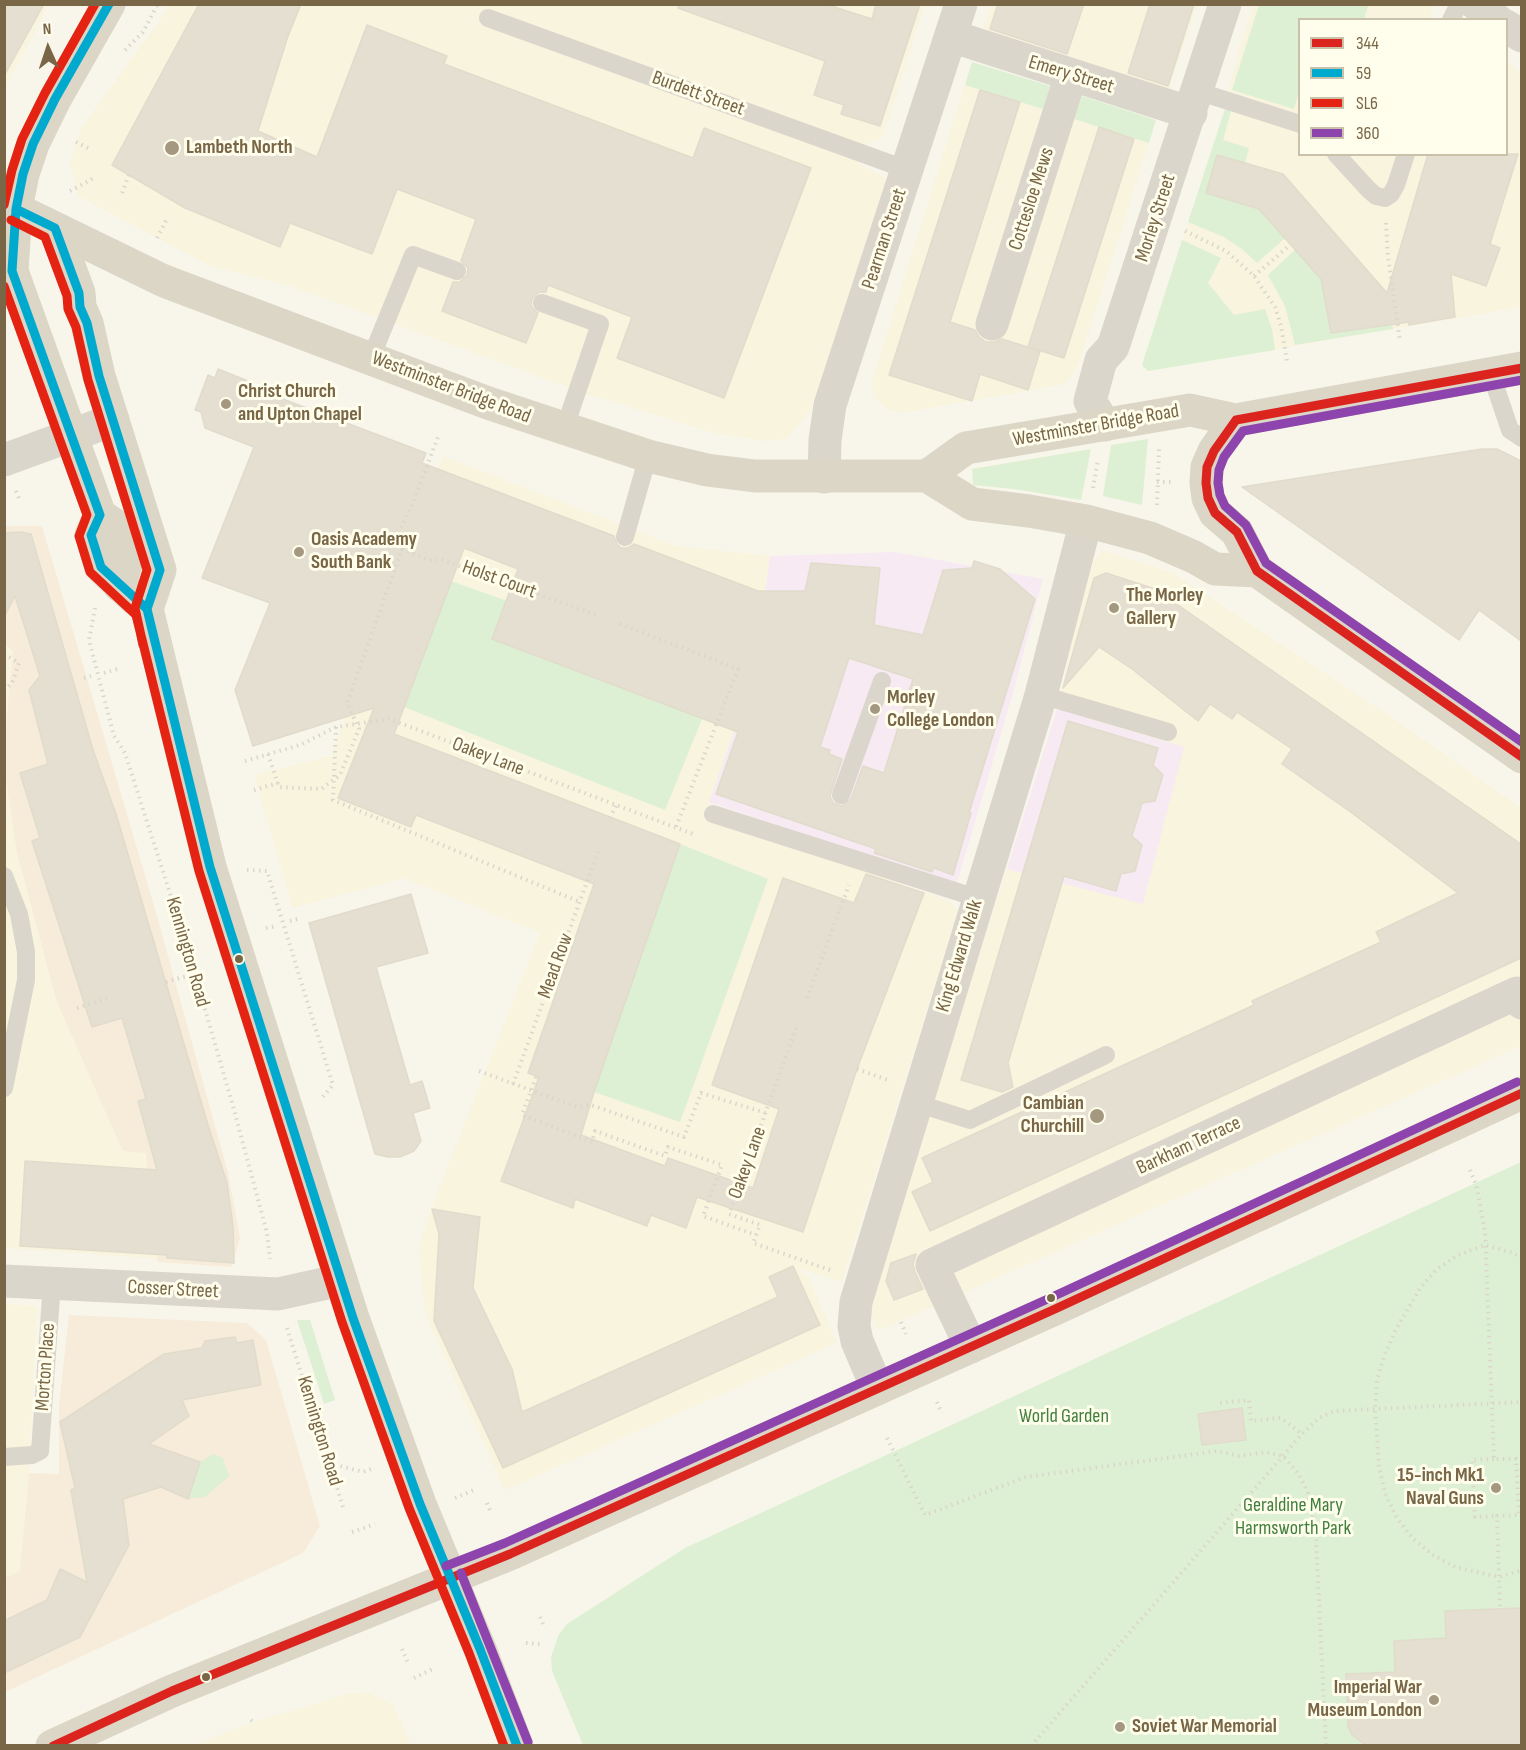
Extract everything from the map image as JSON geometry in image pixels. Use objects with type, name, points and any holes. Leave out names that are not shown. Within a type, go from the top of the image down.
[{"type":"main road","points":[[109,4],[55,99],[38,133],[10,202],[12,271],[100,515],[91,535],[101,567],[147,609]]},
{"type":"main road","name":"Westminster Bridge Road","points":[[10,202],[55,228],[164,281],[488,403],[648,456],[707,470],[755,476],[927,476],[966,448],[1190,410],[1236,420],[1506,371]]},
{"type":"main road","points":[[55,228],[79,293],[80,307],[87,323],[99,376],[160,570],[147,609],[210,867],[341,1280],[403,1459],[517,1746]]},
{"type":"main road","points":[[1236,420],[1214,451],[1207,467],[1208,498],[1215,513],[1237,532],[1257,571],[1521,757]]},
{"type":"main road","points":[[927,476],[972,504],[1086,521],[1154,525],[1194,557],[1215,569],[1257,571]]},
{"type":"main road","points":[[52,1746],[172,1691],[510,1554],[971,1347],[1521,1093]]},
{"type":"street","name":"Pearman Street","points":[[824,477],[825,440],[830,405],[961,4]]},
{"type":"street","name":"Morley Street","points":[[1105,425],[1090,402],[1101,360],[1113,347],[1225,4]]},
{"type":"street","points":[[1508,27],[1521,36]]},
{"type":"street","name":"Emery Street","points":[[951,36],[1071,75],[1194,102]]},
{"type":"street","name":"Cottesloe Mews","points":[[992,324],[1071,75]]},
{"type":"street","points":[[4,460],[113,420]]},
{"type":"street","name":"King Edward Walk","points":[[877,1388],[857,1341],[854,1312],[977,898],[1041,694],[1086,521]]},
{"type":"street","name":"Barkham Terrace","points":[[971,1347],[932,1265],[1517,993],[1521,1003]]},
{"type":"street","name":"Cosser Street","points":[[4,1281],[278,1294],[341,1280]]},
{"type":"lane","name":"Burdett Street","points":[[488,18],[908,170]]},
{"type":"lane","points":[[1194,102],[1298,124]]},
{"type":"lane","points":[[1338,156],[1368,189],[1376,196],[1385,198],[1391,194],[1396,184],[1405,156]]},
{"type":"lane","points":[[371,358],[412,255],[457,271]]},
{"type":"lane","points":[[542,303],[600,324],[564,430]]},
{"type":"lane","points":[[1506,371],[1510,430],[1521,438]]},
{"type":"lane","points":[[625,537],[648,456]]},
{"type":"lane","points":[[841,795],[882,681]]},
{"type":"lane","points":[[1041,694],[1168,732]]},
{"type":"lane","points":[[713,814],[824,840],[977,898]]},
{"type":"lane","points":[[4,876],[19,914],[26,952],[26,980],[4,1088]]},
{"type":"lane","points":[[916,1103],[970,1120],[1106,1055]]},
{"type":"lane","name":"Morton Place","points":[[4,1457],[32,1455],[40,1451],[52,1283]]},
{"type":"path","points":[[76,142],[90,149]]},
{"type":"path","points":[[122,193],[129,175]]},
{"type":"path","points":[[70,191],[94,178]]},
{"type":"path","points":[[1385,198],[1388,257],[1400,341]]},
{"type":"path","points":[[154,244],[168,217]]},
{"type":"path","points":[[1179,230],[1206,240],[1226,251],[1254,276],[1275,308],[1281,326],[1287,361]]},
{"type":"path","points":[[1254,276],[1290,245]]},
{"type":"path","points":[[1086,521],[1105,425]]},
{"type":"path","points":[[254,790],[278,785],[321,789],[340,775],[359,729],[346,703],[402,549],[397,543],[401,528],[438,437]]},
{"type":"path","points":[[1154,525],[1159,447]]},
{"type":"path","name":"Holst Court","points":[[402,549],[429,560],[439,559],[596,615]]},
{"type":"path","points":[[620,624],[738,669],[676,827]]},
{"type":"path","name":"Kennington Road","points":[[89,640],[114,736],[125,753],[176,910],[240,1129],[267,1233],[272,1269]]},
{"type":"path","points":[[4,654],[19,663],[12,683],[4,690]]},
{"type":"path","points":[[104,673],[117,669]]},
{"type":"path","points":[[84,678],[91,676]]},
{"type":"path","name":"Oakey Lane","points":[[245,761],[300,745],[336,727],[389,719],[695,835]]},
{"type":"path","points":[[336,727],[333,800],[580,902]]},
{"type":"path","points":[[268,754],[278,785]]},
{"type":"path","points":[[610,818],[616,805]]},
{"type":"path","name":"Mead Row","points":[[513,1084],[599,849]]},
{"type":"path","points":[[210,867],[267,871],[274,892],[333,1085],[293,1132]]},
{"type":"path","points":[[807,998],[852,876]]},
{"type":"path","points":[[290,921],[298,919]]},
{"type":"path","points":[[166,982],[194,974]]},
{"type":"path","points":[[77,1008],[109,998]]},
{"type":"path","name":"Oakey Lane","points":[[756,1235],[760,1225],[729,1214],[796,1028]]},
{"type":"path","points":[[479,1071],[578,1107],[591,1105],[684,1137],[701,1093],[766,1113]]},
{"type":"path","points":[[536,1077],[522,1115],[592,1142],[595,1131],[665,1156],[668,1147],[722,1165],[703,1216],[756,1235],[753,1243],[830,1270],[834,1258]]},
{"type":"path","points":[[1470,1170],[1476,1184],[1485,1231],[1494,1459]]},
{"type":"path","points":[[1521,1258],[1513,1253],[1485,1245],[1456,1256],[1436,1270],[1421,1287],[1396,1329],[1377,1380],[1374,1409],[1379,1466],[1385,1493],[1397,1518],[1413,1539],[1433,1556],[1455,1567],[1499,1577],[1521,1570]]},
{"type":"path","name":"Kennington Road","points":[[285,1321],[343,1507]]},
{"type":"path","points":[[901,1322],[906,1334]]},
{"type":"path","points":[[1220,1403],[1249,1400],[1251,1421],[1281,1418],[1302,1434]]},
{"type":"path","points":[[937,1402],[942,1413]]},
{"type":"path","points":[[1031,1746],[1302,1434],[1319,1418],[1335,1411],[1521,1402]]},
{"type":"path","points":[[886,1438],[925,1515],[1026,1477],[1218,1451],[1239,1455],[1265,1452],[1283,1456],[1298,1473],[1308,1493],[1312,1513],[1316,1540],[1326,1746]]},
{"type":"path","points":[[1516,1458],[1519,1515],[1475,1517],[1472,1460],[1494,1459],[1516,1458]]},
{"type":"path","points":[[328,1463],[363,1472],[403,1459]]},
{"type":"path","points":[[454,1498],[474,1490]]},
{"type":"path","points":[[487,1503],[491,1513]]},
{"type":"path","points":[[1497,1516],[1500,1609]]},
{"type":"path","points":[[352,1532],[375,1524]]},
{"type":"path","points":[[540,1617],[545,1628]]},
{"type":"path","points":[[526,1643],[540,1644]]},
{"type":"path","points":[[402,1649],[408,1663]]},
{"type":"path","points":[[414,1678],[433,1669]]},
{"type":"shaded area","points":[[1431,4],[1433,6],[1429,18],[1298,18],[1298,156],[1508,156],[1508,63],[1521,73],[1521,307],[1148,371],[1142,365],[1225,109],[1235,64],[1254,5]]},
{"type":"shaded area","points":[[5,5],[49,5],[5,89]]},
{"type":"shaded area","points":[[171,5],[925,5],[882,138],[868,143],[859,164],[892,181],[810,411],[786,439],[763,441],[714,433],[584,393],[290,286],[210,266],[78,196],[70,163],[81,128]]},
{"type":"shaded area","points":[[991,5],[1197,5],[1169,89],[987,32],[984,26]]},
{"type":"shaded area","points":[[972,62],[1156,120],[1079,363],[1066,384],[901,413],[888,409],[878,401],[872,381]]},
{"type":"shaded area","points":[[443,456],[676,546],[770,556],[755,665],[705,815],[947,900],[958,910],[842,1282],[795,1267],[808,1276],[837,1343],[505,1490],[425,1314],[419,1247],[435,1198],[540,933],[404,878],[293,908],[254,775],[331,756]]},
{"type":"shaded area","points":[[5,526],[42,526],[157,916],[228,1173],[240,1238],[232,1267],[157,1262],[161,1213],[149,1201],[146,1153],[123,1151],[57,1002],[17,853],[5,773],[5,739],[13,651],[5,645]]},
{"type":"shaded area","points":[[4,528],[231,1264],[5,1248]]},
{"type":"shaded area","points":[[1101,550],[1173,573],[1384,712],[1521,808],[1521,1046],[879,1330],[866,1306],[1007,869],[1143,903],[1057,709],[1087,574]]},
{"type":"shaded area","name":"Morley College London","points":[[895,552],[1043,579],[1013,693],[956,886],[709,802],[755,665],[770,556]]},
{"type":"shaded area","name":"Morley College London","points":[[1057,709],[1184,747],[1143,904],[1007,869]]},
{"type":"shaded area","points":[[4,1304],[37,1306],[29,1473],[20,1571],[5,1578]]},
{"type":"shaded area","points":[[69,1315],[247,1323],[266,1340],[320,1526],[303,1553],[5,1692],[4,1578],[20,1571],[29,1473],[59,1474],[59,1405]]},
{"type":"shaded area","points":[[367,1692],[393,1705],[411,1745],[195,1745],[253,1722],[344,1695]]},
{"type":"green space","points":[[1365,4],[1368,6],[1364,18],[1298,18],[1298,95],[1294,109],[1232,90],[1259,5]]},
{"type":"green space","points":[[972,62],[1050,86],[1043,109],[965,85]]},
{"type":"green space","points":[[1082,96],[1156,120],[1149,143],[1074,119]]},
{"type":"green space","points":[[1225,109],[1231,111],[1223,140],[1249,148],[1245,163],[1217,155],[1206,193],[1259,209],[1285,238],[1257,263],[1224,237],[1188,222]]},
{"type":"green space","points":[[1182,240],[1221,258],[1208,283],[1234,315],[1265,309],[1272,329],[1275,350],[1148,371],[1142,365]]},
{"type":"green space","points":[[1295,250],[1321,279],[1331,332],[1370,327],[1388,295],[1393,329],[1295,345],[1285,306],[1268,275]]},
{"type":"green space","points":[[1148,439],[1142,505],[1103,496],[1111,445]]},
{"type":"green space","points":[[1091,449],[1081,500],[973,485],[972,469]]},
{"type":"green space","points":[[451,581],[507,601],[492,639],[702,719],[665,810],[404,707]]},
{"type":"green space","points":[[680,844],[768,879],[680,1122],[594,1092]]},
{"type":"green space","name":"Geraldine Mary Harmsworth Park","points":[[1521,1162],[1521,1745],[583,1745],[552,1671],[551,1657],[559,1634],[567,1624],[685,1548]]},
{"type":"green space","points":[[297,1320],[310,1320],[335,1400],[324,1404]]},
{"type":"green space","points":[[213,1454],[223,1458],[229,1476],[205,1497],[188,1499],[200,1462]]},
{"type":"building","points":[[4,4],[44,4],[4,76]]},
{"type":"building","points":[[199,4],[301,4],[288,36],[258,131],[317,157],[367,25],[447,56],[444,64],[693,158],[704,128],[811,168],[724,398],[617,358],[632,317],[548,285],[546,292],[539,292],[532,299],[531,306],[538,313],[526,343],[442,311],[453,282],[460,282],[467,275],[468,268],[461,261],[476,219],[397,189],[372,254],[290,223],[280,247],[185,208],[112,165]]},
{"type":"building","points":[[679,4],[825,4],[872,19],[876,4],[920,4],[880,126],[841,114],[844,105],[814,95],[825,61],[678,8]]},
{"type":"building","points":[[998,4],[1084,4],[1067,54],[990,29]]},
{"type":"building","points":[[1150,4],[1194,4],[1168,86],[1128,73]]},
{"type":"building","points":[[980,90],[1020,102],[950,322],[975,330],[986,342],[1002,339],[1040,351],[1028,390],[980,374],[972,401],[889,375]]},
{"type":"building","points":[[1099,127],[1134,139],[1064,358],[1028,347]]},
{"type":"building","points":[[1518,154],[1490,244],[1500,248],[1486,286],[1451,274],[1455,317],[1409,325],[1409,322],[1331,333],[1321,279],[1259,209],[1206,193],[1217,155],[1283,174],[1387,293],[1427,156]]},
{"type":"building","points":[[218,369],[253,383],[251,387],[426,453],[422,463],[614,536],[621,548],[628,548],[634,544],[758,591],[805,591],[811,563],[880,568],[874,625],[923,635],[943,570],[972,568],[974,561],[1000,569],[1035,599],[969,813],[971,813],[953,875],[934,868],[932,872],[874,853],[876,849],[716,794],[738,732],[492,639],[518,569],[464,548],[394,734],[680,844],[581,1135],[665,1166],[668,1158],[753,1188],[779,1109],[712,1085],[783,878],[854,903],[866,874],[924,893],[857,1069],[803,1232],[697,1197],[686,1228],[651,1215],[647,1226],[575,1199],[573,1208],[501,1181],[539,1077],[528,1073],[594,884],[416,815],[411,827],[338,798],[374,708],[253,746],[235,690],[270,603],[202,578],[254,447],[205,428],[201,412],[195,410],[208,375],[215,378]],"holes":[[[849,658],[913,679],[884,773],[863,766],[851,799],[842,806],[833,803],[830,796],[842,759],[829,754],[830,750],[820,747]]]},
{"type":"building","points":[[1482,449],[1497,449],[1521,461],[1521,641],[1479,610],[1459,640],[1242,487]]},
{"type":"building","points":[[4,533],[31,534],[93,750],[116,814],[227,1183],[233,1226],[234,1263],[167,1258],[167,1255],[20,1246],[25,1161],[157,1170],[138,1101],[146,1099],[122,1018],[92,1027],[32,841],[40,838],[20,773],[48,764],[29,690],[40,676],[15,596],[4,617]]},
{"type":"building","points":[[1106,573],[1155,589],[1521,844],[1521,958],[930,1231],[912,1192],[933,1182],[922,1158],[1254,1005],[1252,1001],[1381,942],[1376,932],[1458,893],[1352,813],[1282,764],[1292,749],[1237,712],[1232,719],[1210,704],[1198,721],[1132,669],[1099,647],[1063,688],[1094,578]]},
{"type":"building","name":"Morley College London","points":[[1068,721],[1158,748],[1153,765],[1163,775],[1155,801],[1142,803],[1132,836],[1142,845],[1135,871],[1121,874],[1116,891],[1064,876],[1008,1063],[1013,1087],[1002,1092],[961,1080]]},
{"type":"building","points":[[411,894],[428,953],[376,967],[410,1085],[422,1081],[430,1108],[413,1113],[421,1141],[414,1151],[400,1157],[388,1157],[375,1154],[309,923]]},
{"type":"building","points":[[432,1209],[480,1217],[473,1288],[512,1369],[522,1412],[778,1297],[769,1277],[793,1266],[820,1325],[503,1468],[434,1321],[439,1234]]},
{"type":"building","points":[[916,1254],[913,1264],[923,1289],[894,1300],[886,1281],[891,1263]]},
{"type":"building","points":[[235,1337],[237,1343],[253,1340],[261,1385],[182,1400],[189,1416],[149,1444],[200,1462],[188,1499],[161,1487],[123,1499],[129,1545],[80,1637],[4,1673],[4,1621],[47,1600],[60,1569],[87,1582],[71,1490],[75,1488],[60,1422],[164,1354],[202,1348],[205,1341]]},
{"type":"building","points":[[1242,1408],[1246,1440],[1202,1445],[1198,1414]]},
{"type":"building","name":"Imperial War Museum London","points":[[1521,1608],[1521,1746],[1367,1746],[1352,1735],[1348,1726],[1346,1674],[1395,1672],[1394,1641],[1446,1638],[1445,1611]]},
{"type":"transit line","name":"SL6","points":[[4,205],[22,139],[95,4]]},
{"type":"transit line","name":"59","points":[[109,4],[55,99],[33,144],[23,174],[16,209],[12,271],[100,515],[91,535],[101,567],[147,609],[210,867],[353,1318],[420,1504],[517,1746]]},
{"type":"transit line","name":"59","points":[[16,209],[55,228],[79,293],[80,307],[87,323],[99,376],[160,570],[147,609],[155,642]]},
{"type":"transit line","name":"SL6","points":[[11,220],[45,237],[67,296],[68,309],[76,327],[88,380],[147,570],[135,608],[143,645]]},
{"type":"transit line","name":"SL6","points":[[4,286],[87,515],[79,536],[90,572],[136,615],[199,871],[342,1322],[409,1508],[469,1653],[504,1746]]},
{"type":"transit line","name":"344","points":[[1522,368],[1236,420],[1214,451],[1207,467],[1206,483],[1208,498],[1215,513],[1237,532],[1257,571],[1522,757]]},
{"type":"transit line","name":"360","points":[[1522,380],[1243,431],[1224,457],[1219,470],[1218,483],[1225,506],[1246,525],[1266,563],[1522,742]]},
{"type":"transit line","name":"360","points":[[446,1566],[505,1543],[1050,1298],[1517,1082]]},
{"type":"transit line","name":"344","points":[[53,1746],[172,1691],[510,1554],[1055,1309],[1522,1093]]},
{"type":"transit line","name":"360","points":[[461,1573],[528,1742]]},
{"type":"place","name":"Lambeth North","points":[[172,148]]},
{"type":"place","name":"Christ Church and Upton Chapel","points":[[226,404]]},
{"type":"place","name":"Oasis Academy South Bank","points":[[299,552]]},
{"type":"place","name":"The Morley Gallery","points":[[1114,608]]},
{"type":"place","name":"Morley College London","points":[[875,709]]},
{"type":"place","name":"Cambian Churchill","points":[[1097,1116]]},
{"type":"place","name":"15-inch Mk1 Naval Guns","points":[[1496,1488]]},
{"type":"place","name":"Imperial War Museum London","points":[[1434,1700]]},
{"type":"place","name":"Soviet War Memorial","points":[[1120,1727]]},
{"type":"park label","name":"World Garden","points":[[1064,1417]]}]
